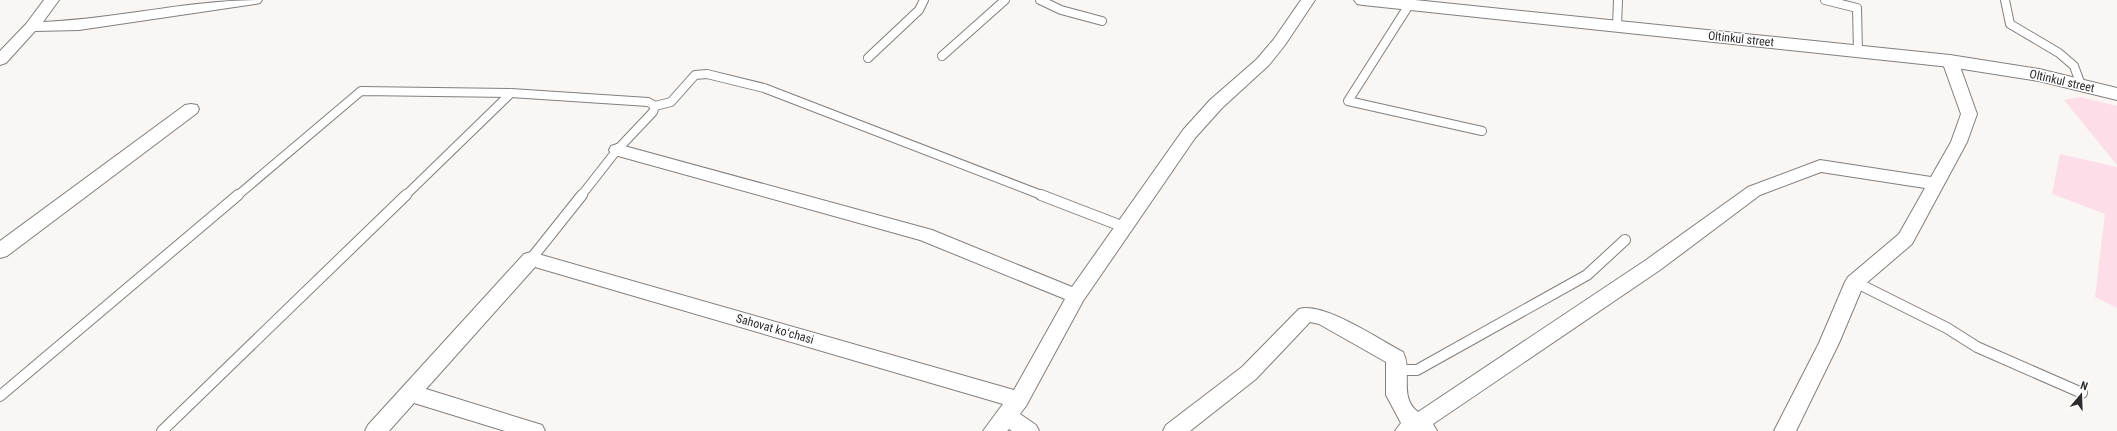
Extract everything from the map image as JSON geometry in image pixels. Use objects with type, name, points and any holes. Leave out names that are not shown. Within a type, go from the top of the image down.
[{"type":"main road","name":"Oltinkul street","points":[[1363,0],[1950,61],[2039,75],[2117,94]]},
{"type":"street","points":[[0,60],[31,27],[52,0]]},
{"type":"street","points":[[31,27],[79,25],[255,0]]},
{"type":"street","points":[[1006,415],[1076,296],[1190,134],[1216,104],[1263,62],[1280,42],[1308,0]]},
{"type":"street","points":[[1785,431],[1829,343],[1855,282],[1906,239],[1959,142],[1969,114],[1950,61]]},
{"type":"street","points":[[0,251],[191,109]]},
{"type":"street","points":[[617,150],[926,235],[1076,296]]},
{"type":"street","points":[[1174,431],[1249,373],[1306,314],[1324,318],[1385,350],[1396,358],[1396,395],[1406,415],[1416,429],[1653,265],[1754,191],[1820,166],[1936,184]]},
{"type":"street","points":[[376,431],[531,259]]},
{"type":"street","name":"Sahovat koʻchasi","points":[[531,259],[1006,415],[1028,431]]},
{"type":"street","points":[[411,393],[534,431]]},
{"type":"lane","points":[[868,58],[919,10],[924,0]]},
{"type":"lane","points":[[942,56],[1006,0]]},
{"type":"lane","points":[[1040,0],[1061,10],[1102,21]]},
{"type":"lane","points":[[1617,26],[1618,0]]},
{"type":"lane","points":[[1826,0],[1857,8],[1858,52]]},
{"type":"lane","points":[[2005,0],[2010,24],[2059,53],[2074,66],[2081,85]]},
{"type":"lane","points":[[1409,5],[1348,101],[1482,131]]},
{"type":"lane","points":[[0,396],[361,91],[511,93],[648,102],[654,106],[670,102],[695,75],[707,74],[764,88],[1124,227]]},
{"type":"lane","points":[[162,431],[511,93]]},
{"type":"lane","points":[[531,259],[617,150],[653,112],[654,106]]},
{"type":"lane","points":[[1397,370],[1418,370],[1587,275],[1625,240]]},
{"type":"lane","points":[[1855,282],[1947,328],[1977,347],[2082,393]]},
{"type":"shaded area","points":[[2080,97],[2117,106],[2117,165],[2064,100]]},
{"type":"shaded area","points":[[2060,154],[2117,167],[2117,308],[2095,297],[2105,214],[2052,194]]}]
